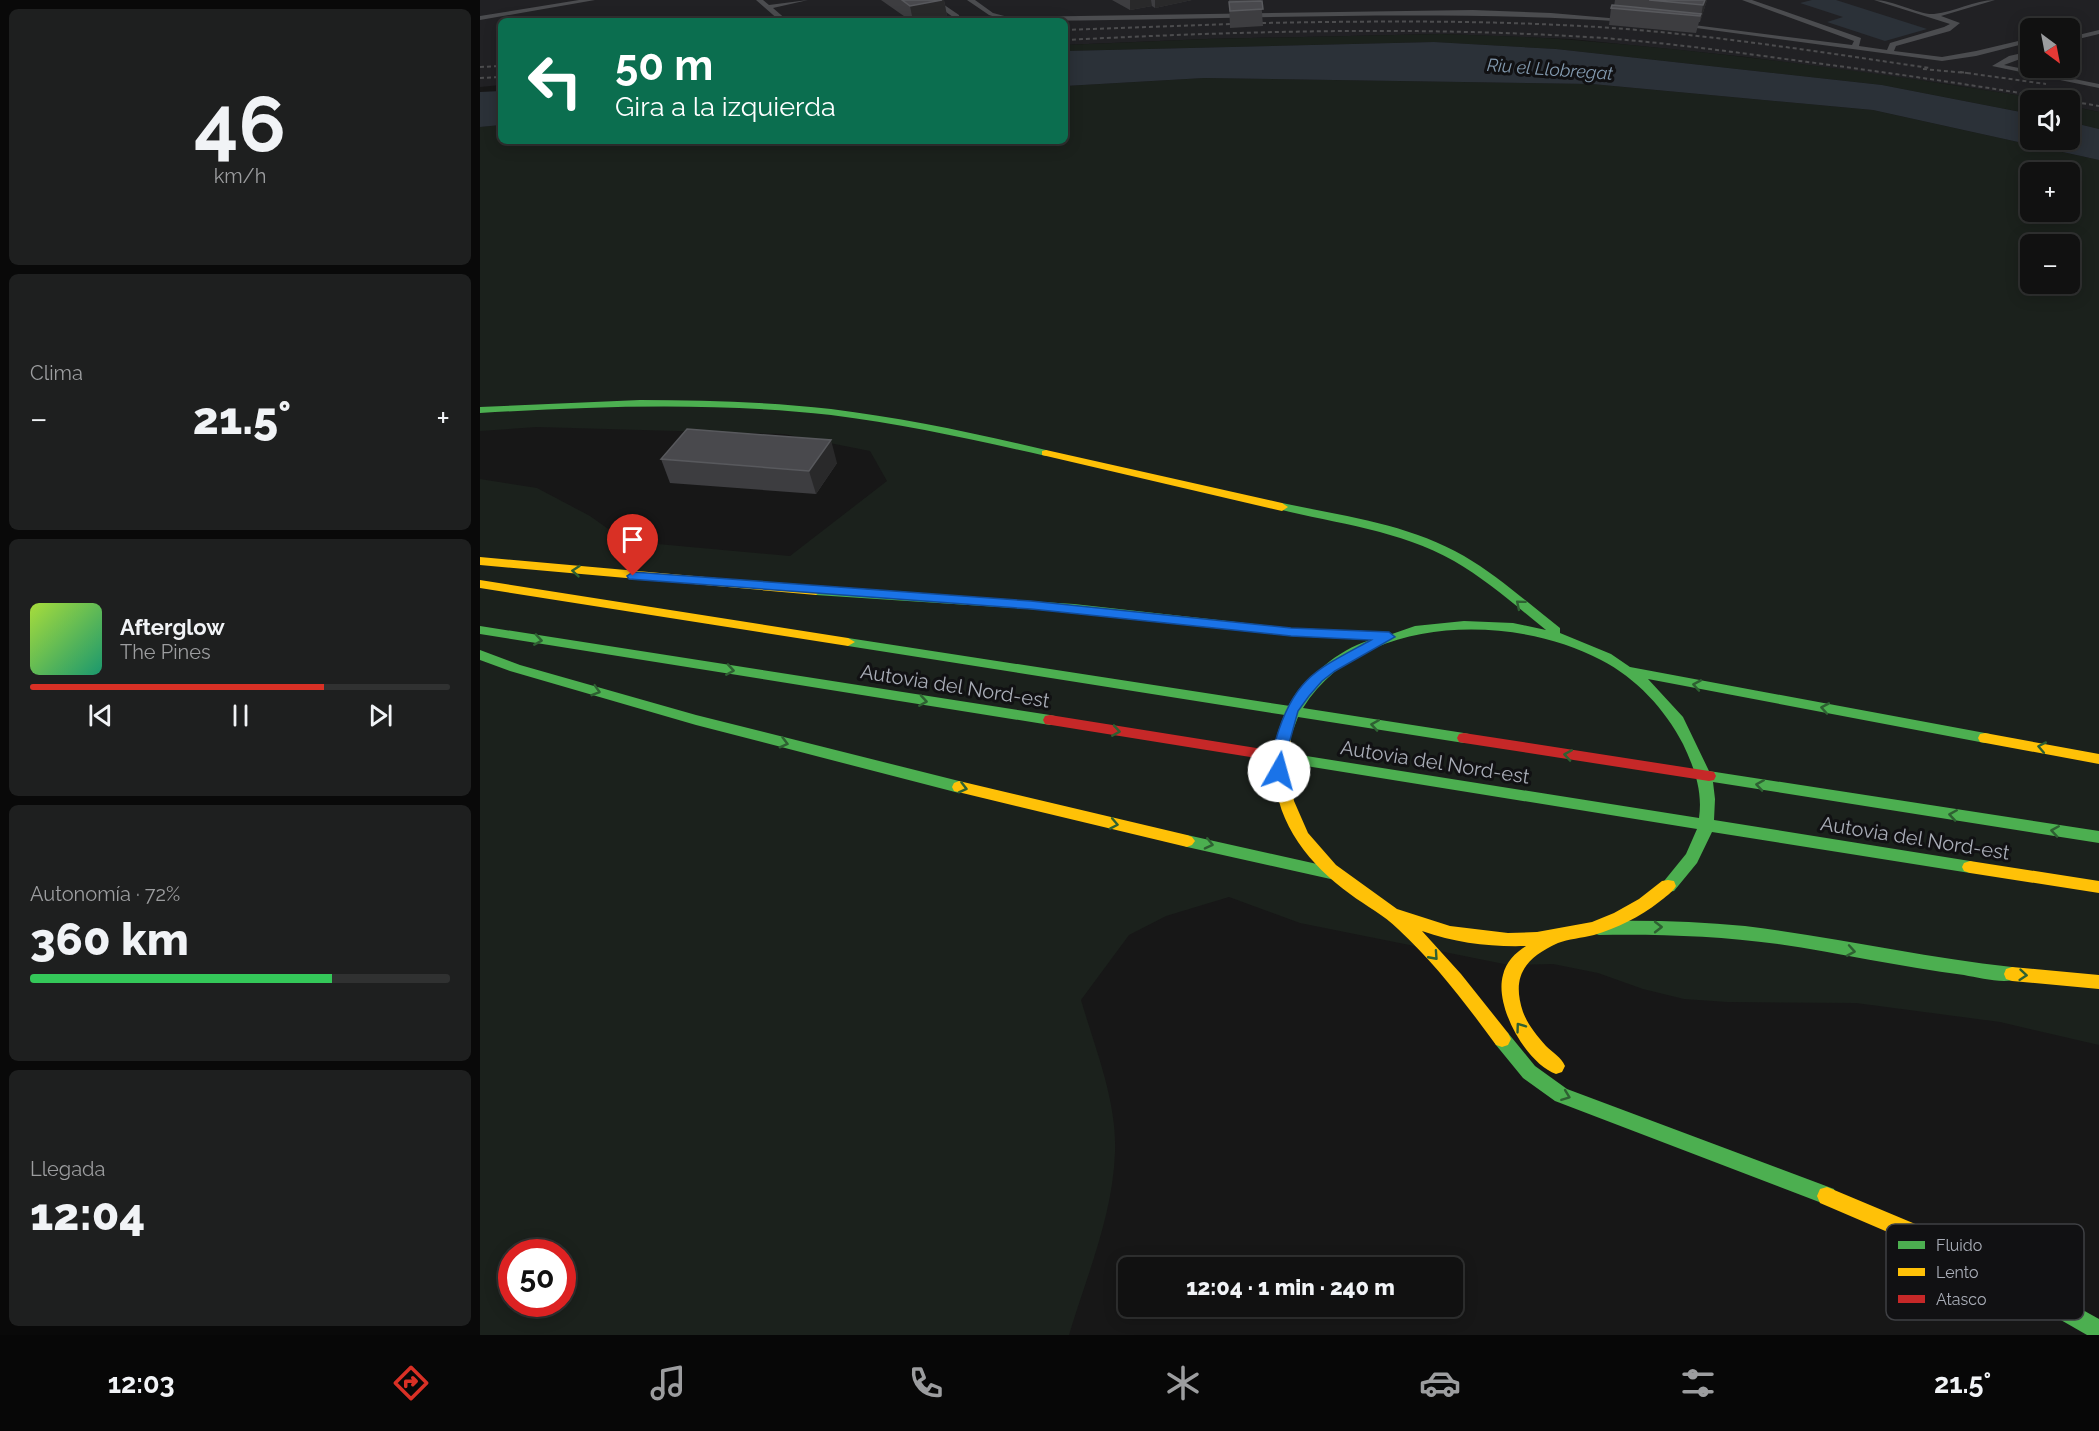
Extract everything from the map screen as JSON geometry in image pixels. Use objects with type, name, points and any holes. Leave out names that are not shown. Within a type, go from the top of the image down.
[{"type":"main road","points":[[480,410],[603,403],[695,403],[799,408],[881,419],[967,435],[1387,531],[1442,549],[1473,567],[1567,639],[1630,671],[1642,680],[1685,728],[1699,754],[1710,801],[1708,821],[1690,862],[1673,882],[1652,900],[1632,913],[1599,928]]},
{"type":"main road","points":[[480,561],[760,587],[1074,608],[1301,633],[1389,637]]},
{"type":"main road","points":[[1473,567],[1479,584]]},
{"type":"main road","name":"Autovia del Nord-est","points":[[480,584],[2099,837]]},
{"type":"main road","points":[[1454,624],[1464,613]]},
{"type":"main road","points":[[1567,639],[1521,628],[1491,624],[1454,624],[1421,628],[1389,637],[1331,668],[1317,678],[1304,693],[1292,711],[1285,732],[1280,751],[1279,771],[1288,814],[1319,860],[1335,874],[1393,914],[1475,1003],[1496,1035],[1522,1066],[1555,1092],[1784,1179],[1893,1224]]},
{"type":"main road","name":"Autovia del Nord-est","points":[[480,630],[2099,887]]},
{"type":"main road","points":[[480,655],[515,668],[696,720],[906,774],[1077,816],[1335,874]]},
{"type":"main road","points":[[1630,671],[2099,759]]},
{"type":"main road","points":[[1393,914],[1448,933],[1510,940],[1553,938],[1599,928],[1669,927],[1746,933],[1965,970],[2099,982]]},
{"type":"main road","points":[[1553,938],[1535,948],[1517,963],[1510,975],[1509,986],[1514,1018],[1538,1052],[1563,1071]]},
{"type":"main road","points":[[1579,1085],[1606,1112]]},
{"type":"main road","points":[[2081,1320],[2099,1330]]},
{"type":"lane","points":[[480,18],[535,13],[592,0]]},
{"type":"lane","points":[[759,0],[781,18]]},
{"type":"lane","points":[[768,7],[805,0]]},
{"type":"lane","points":[[932,0],[957,16],[957,18]]},
{"type":"lane","points":[[970,0],[991,14],[1005,18]]},
{"type":"lane","points":[[1745,0],[1858,40],[1856,47]]},
{"type":"lane","points":[[1877,0],[1956,23],[1947,29],[1893,45],[1889,52]]},
{"type":"lane","points":[[1932,17],[1992,0]]},
{"type":"lane","points":[[1062,18],[1524,13],[1639,21]]},
{"type":"lane","points":[[1672,25],[1942,59],[1968,57],[2020,42]]},
{"type":"lane","points":[[2080,37],[2099,32]]},
{"type":"lane","points":[[2080,45],[2088,44]]},
{"type":"lane","points":[[2020,56],[1996,66],[2020,71]]},
{"type":"lane","points":[[2058,78],[2099,86]]},
{"type":"shaded area","points":[[480,0],[2099,0],[2099,112],[2080,108],[2080,90],[2020,90],[2020,96],[1747,57],[1571,39],[1441,34],[1207,39],[1068,45],[1068,18],[498,18],[498,85],[480,87]]},
{"type":"shaded area","points":[[1441,34],[1556,39],[1692,51],[1929,81],[2020,96],[2020,112],[1882,85],[1556,49],[1434,42],[1068,51],[1068,45],[1207,39]]},
{"type":"shaded area","points":[[1204,78],[1592,84],[1873,110],[2020,143],[2020,150],[2054,150],[2099,160],[2099,1045],[2000,1022],[1856,1003],[1727,1002],[1684,999],[1643,989],[1598,973],[1553,964],[1509,965],[1300,923],[1229,897],[1166,916],[1129,935],[1081,1000],[1109,1094],[1115,1133],[1115,1152],[1110,1199],[1069,1335],[480,1335],[480,479],[537,488],[590,516],[625,541],[790,556],[887,481],[870,451],[784,434],[537,427],[480,431],[480,127],[498,125],[498,144],[1068,144],[1068,86]]},
{"type":"shaded area","points":[[2080,108],[2099,112],[2099,129],[2080,124]]},
{"type":"water","points":[[1812,0],[1836,0],[1927,29],[1885,41],[1827,22],[1843,17],[1800,3]]},
{"type":"water","name":"Riu el Llobregat","points":[[1434,42],[1556,49],[1882,85],[2020,112],[2020,143],[1873,110],[1592,84],[1204,78],[1068,86],[1068,51]]},
{"type":"water","points":[[498,91],[498,125],[480,127],[480,92]]},
{"type":"water","points":[[2080,124],[2099,129],[2099,160],[2054,150],[2080,150]]},
{"type":"building","points":[[902,0],[942,0],[910,6]]},
{"type":"building","points":[[1649,0],[1705,0],[1703,5]]},
{"type":"building","points":[[1262,1],[1263,9],[1230,11],[1229,2]]},
{"type":"building","points":[[1612,5],[1701,14],[1700,16],[1611,8]]},
{"type":"building","points":[[687,429],[831,440],[809,471],[661,459]]},
{"type":"railway","points":[[1262,23],[1514,23],[1597,27],[1722,39],[1930,68]]},
{"type":"railway","points":[[1068,30],[1230,24]]},
{"type":"railway","points":[[1068,40],[1334,31],[1468,32],[1603,38],[1652,42],[1837,66],[2099,106]]},
{"type":"railway","points":[[480,67],[498,66]]},
{"type":"railway","points":[[1923,69],[1967,73]]},
{"type":"railway","points":[[1960,72],[2046,84]]},
{"type":"railway","points":[[480,78],[498,77]]},
{"type":"traffic: fast","points":[[480,410],[640,404],[719,404],[799,409],[892,421],[1046,453]]},
{"type":"traffic: fast","points":[[1282,507],[1386,530],[1443,550],[1473,567],[1501,587],[1555,631]]},
{"type":"traffic: fast","points":[[816,591],[1074,608],[1291,632],[1389,637]]},
{"type":"traffic: fast","points":[[1284,737],[1296,706],[1315,681],[1340,661],[1370,645],[1415,631],[1464,625],[1513,627],[1562,638],[1607,657],[1646,685],[1678,720],[1700,764],[1708,799],[1705,830],[1691,858],[1668,886]]},
{"type":"traffic: fast","points":[[480,630],[1050,720]]},
{"type":"traffic: fast","points":[[848,642],[1464,738]]},
{"type":"traffic: fast","points":[[480,655],[515,668],[696,720],[959,787]]},
{"type":"traffic: fast","points":[[1630,671],[1985,738]]},
{"type":"traffic: fast","points":[[1300,760],[1970,867]]},
{"type":"traffic: fast","points":[[1709,776],[2099,837]]},
{"type":"traffic: fast","points":[[1187,841],[1335,874]]},
{"type":"traffic: fast","points":[[1599,928],[1672,928],[1745,933],[1812,942],[1945,966],[2012,974]]},
{"type":"traffic: fast","points":[[1502,1039],[1529,1072],[1561,1095],[1827,1196]]},
{"type":"traffic: fast","points":[[2081,1320],[2099,1330]]},
{"type":"traffic: slow","points":[[1046,453],[1282,507]]},
{"type":"traffic: slow","points":[[480,561],[816,591]]},
{"type":"traffic: slow","points":[[480,584],[848,642]]},
{"type":"traffic: slow","points":[[1284,737],[1282,781],[1286,801],[1303,838],[1330,870],[1397,918],[1417,937],[1502,1039]]},
{"type":"traffic: slow","points":[[1985,738],[2099,759]]},
{"type":"traffic: slow","points":[[959,787],[1187,841]]},
{"type":"traffic: slow","points":[[1970,867],[2099,887]]},
{"type":"traffic: slow","points":[[1393,914],[1450,933],[1479,937],[1537,939],[1593,928],[1620,918],[1645,904],[1668,886]]},
{"type":"traffic: slow","points":[[1553,938],[1532,950],[1515,966],[1510,993],[1521,1027],[1533,1044],[1556,1066]]},
{"type":"traffic: slow","points":[[2012,974],[2099,982]]},
{"type":"traffic: slow","points":[[1827,1196],[1892,1224]]},
{"type":"traffic: jam","points":[[1050,720],[1300,760]]},
{"type":"traffic: jam","points":[[1464,738],[1709,776]]},
{"type":"route","points":[[633,576],[1074,608],[1291,632],[1389,637],[1331,668],[1317,678],[1304,693],[1292,711],[1280,751],[1279,771]]}]
